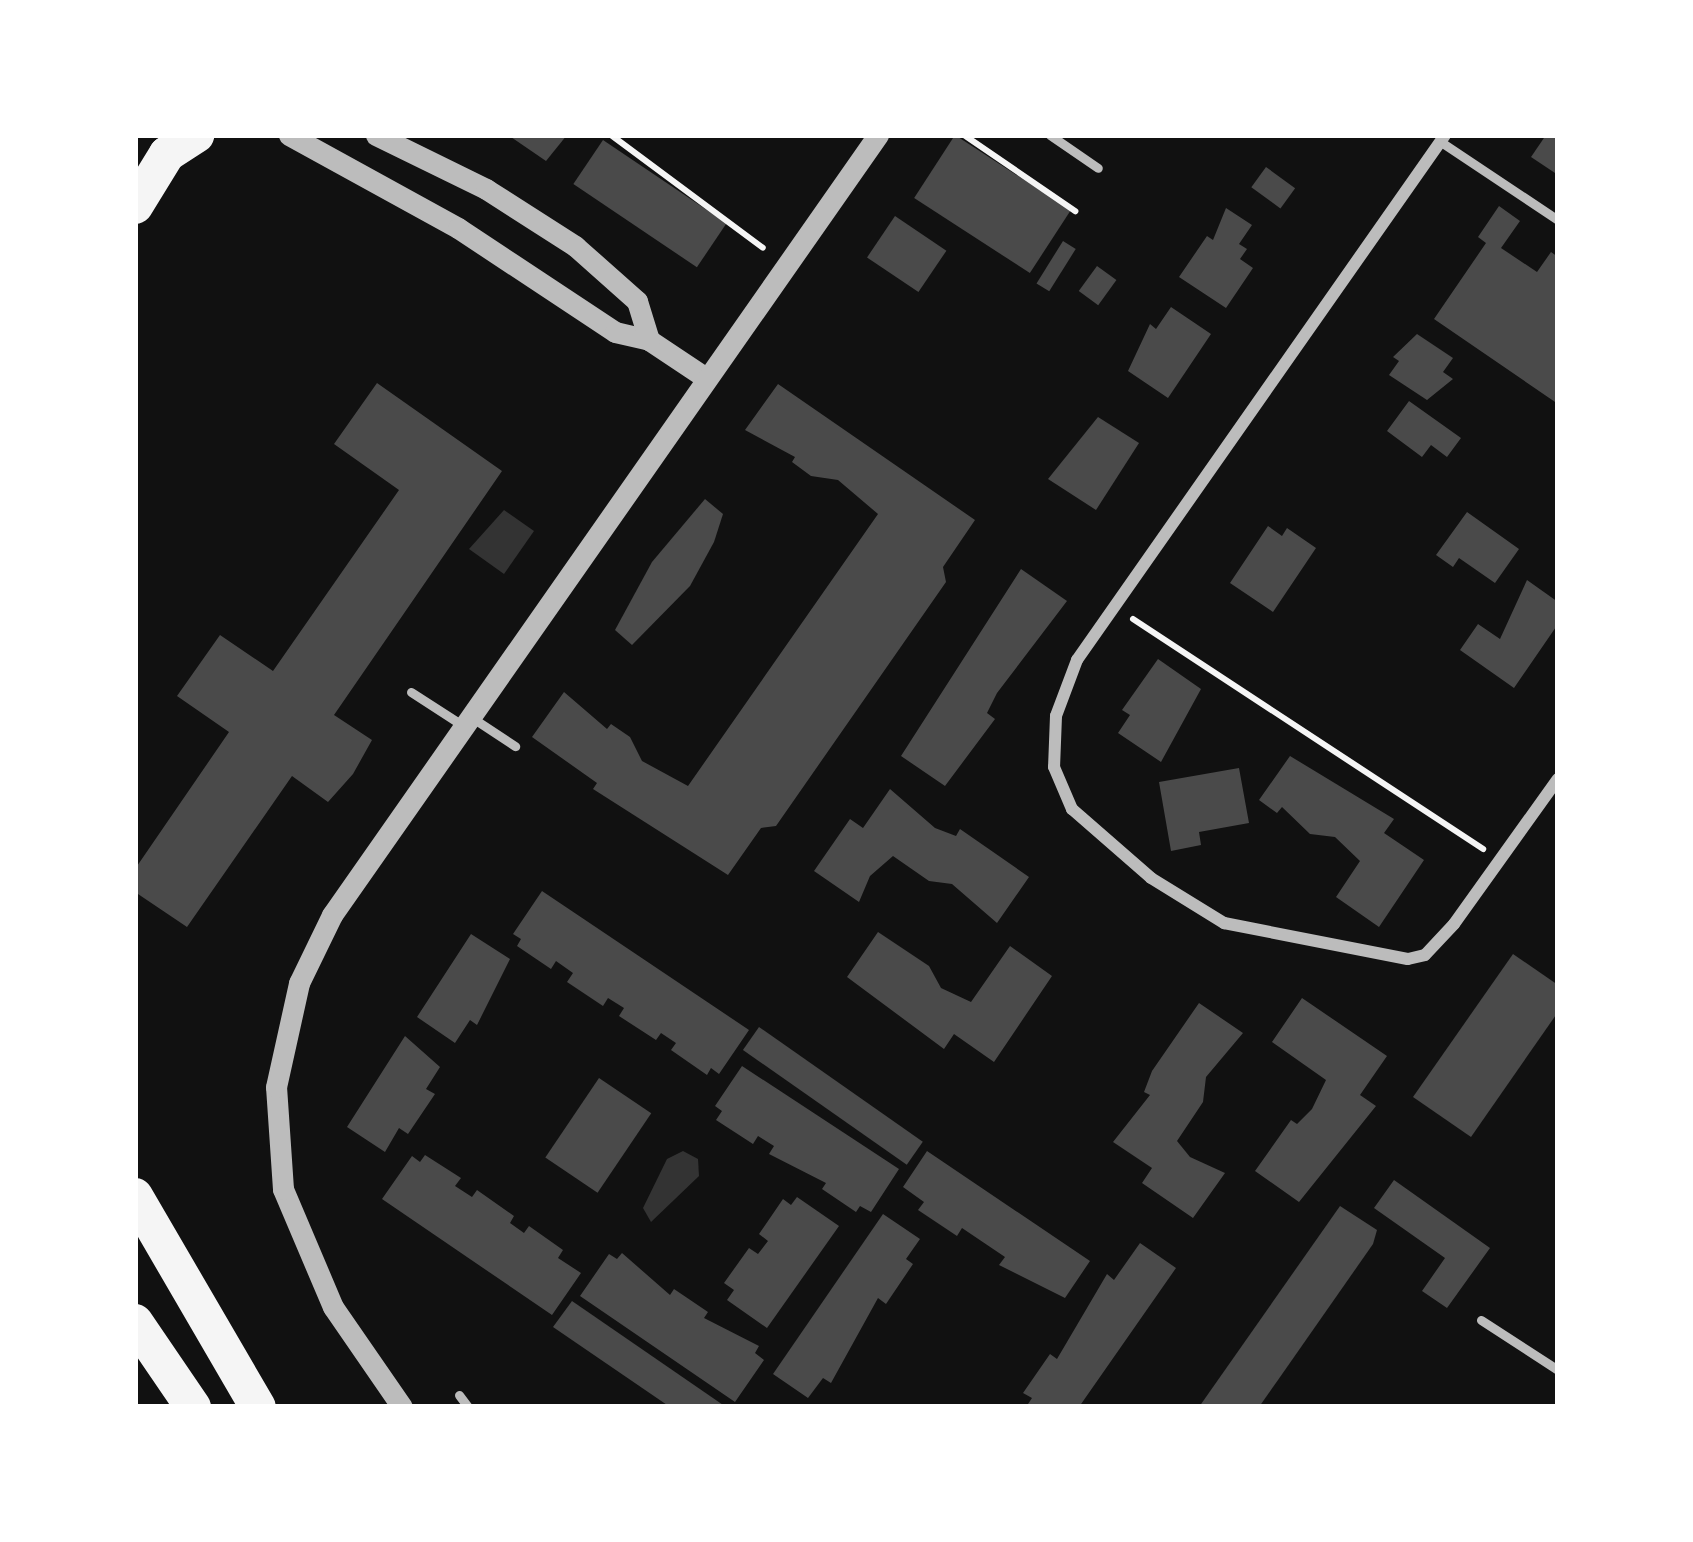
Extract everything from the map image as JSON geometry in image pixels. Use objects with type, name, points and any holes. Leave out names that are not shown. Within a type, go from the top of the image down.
[{"type":"highway","points":[[135,206],[167,154],[196,135]]},
{"type":"highway","points":[[135,1196],[258,1407]]},
{"type":"highway","points":[[135,1322],[193,1407]]},
{"type":"street","points":[[289,135],[458,228],[615,332],[649,340],[706,378]]},
{"type":"street","points":[[376,135],[486,189],[575,246],[637,302],[649,340]]},
{"type":"street","points":[[402,1407],[307,1255],[281,1177],[276,1087],[290,1010],[332,915],[878,135]]},
{"type":"street","points":[[1443,138],[1077,660],[1056,716],[1054,766],[1072,809],[1151,878],[1224,923],[1265,937],[1408,959],[1425,956],[1501,861],[1558,779]]},
{"type":"lane","points":[[1050,135],[1098,168]]},
{"type":"lane","points":[[1443,138],[1558,220]]},
{"type":"lane","points":[[411,692],[515,746]]},
{"type":"lane","points":[[1481,1320],[1558,1370]]},
{"type":"lane","points":[[459,1395],[468,1407]]},
{"type":"path","points":[[610,135],[763,248]]},
{"type":"path","points":[[964,135],[1075,211]]},
{"type":"path","points":[[1115,607],[1501,861]]},
{"type":"shaded area","points":[[504,510],[534,531],[504,574],[469,549]]},
{"type":"shaded area","points":[[683,1151],[698,1159],[699,1176],[651,1222],[643,1208],[667,1159]]},
{"type":"building","points":[[508,135],[567,135],[546,161]]},
{"type":"building","points":[[955,135],[1071,210],[1030,273],[914,198]]},
{"type":"building","points":[[1546,135],[1558,135],[1558,175],[1531,157]]},
{"type":"building","points":[[603,140],[727,223],[697,267],[573,184]]},
{"type":"building","points":[[1266,167],[1295,188],[1280,208],[1251,187]]},
{"type":"building","points":[[1499,206],[1520,221],[1501,248],[1537,272],[1551,252],[1558,257],[1558,404],[1434,319],[1486,243],[1478,237]]},
{"type":"building","points":[[1226,208],[1252,225],[1239,244],[1247,249],[1240,259],[1253,268],[1226,308],[1179,277],[1207,236],[1213,240]]},
{"type":"building","points":[[895,216],[946,251],[918,292],[867,257]]},
{"type":"building","points":[[1063,241],[1076,249],[1049,291],[1037,283]]},
{"type":"building","points":[[1097,266],[1116,280],[1098,305],[1079,291]]},
{"type":"building","points":[[1171,307],[1211,334],[1168,398],[1128,371],[1150,324],[1156,329]]},
{"type":"building","points":[[1417,334],[1453,358],[1443,372],[1453,379],[1427,400],[1389,375],[1399,361],[1393,357]]},
{"type":"building","points":[[377,383],[502,471],[334,715],[372,740],[353,774],[328,802],[292,776],[187,927],[135,892],[135,869],[229,732],[177,696],[220,635],[273,671],[399,490],[334,444]]},
{"type":"building","points":[[778,384],[975,520],[943,567],[946,582],[776,826],[761,828],[728,875],[593,789],[597,783],[532,737],[564,692],[607,729],[611,724],[630,737],[642,761],[688,786],[878,514],[838,480],[811,476],[792,462],[795,457],[745,430]]},
{"type":"building","points":[[1409,401],[1461,438],[1447,457],[1431,445],[1422,457],[1387,431]]},
{"type":"building","points":[[1098,417],[1139,443],[1096,510],[1048,479]]},
{"type":"building","points":[[705,499],[723,514],[714,542],[690,586],[632,645],[615,630],[652,562]]},
{"type":"building","points":[[1467,512],[1519,549],[1495,583],[1459,558],[1453,567],[1436,555]]},
{"type":"building","points":[[1268,526],[1282,536],[1287,528],[1316,548],[1273,612],[1230,583]]},
{"type":"building","points":[[1021,569],[1067,601],[997,693],[987,713],[995,719],[945,786],[901,756]]},
{"type":"building","points":[[1527,580],[1558,602],[1558,624],[1514,688],[1460,650],[1478,624],[1500,639]]},
{"type":"building","points":[[1158,659],[1201,689],[1161,762],[1118,733],[1130,715],[1122,710]]},
{"type":"building","points":[[1290,756],[1394,819],[1384,833],[1424,860],[1379,927],[1336,897],[1360,861],[1335,837],[1310,834],[1282,807],[1277,813],[1259,800]]},
{"type":"building","points":[[1239,768],[1249,823],[1199,832],[1201,845],[1171,851],[1159,782]]},
{"type":"building","points":[[890,789],[935,828],[956,836],[960,829],[1029,877],[997,923],[952,884],[929,881],[893,856],[870,876],[859,902],[814,871],[850,819],[863,828]]},
{"type":"building","points":[[542,891],[749,1030],[719,1074],[711,1068],[707,1075],[671,1050],[676,1043],[661,1033],[656,1040],[619,1016],[624,1008],[608,998],[603,1006],[567,982],[573,973],[556,961],[551,969],[517,946],[521,939],[513,934]]},
{"type":"building","points":[[878,932],[929,966],[941,988],[971,1002],[1010,946],[1052,976],[994,1062],[954,1034],[944,1049],[847,977]]},
{"type":"building","points":[[471,934],[510,959],[477,1025],[470,1020],[455,1043],[417,1017]]},
{"type":"building","points":[[1513,954],[1558,985],[1558,1012],[1471,1137],[1413,1097]]},
{"type":"building","points":[[1302,998],[1387,1056],[1360,1095],[1376,1106],[1299,1202],[1255,1171],[1291,1120],[1297,1124],[1312,1109],[1326,1080],[1272,1042]]},
{"type":"building","points":[[1199,1003],[1243,1033],[1206,1077],[1203,1102],[1177,1141],[1190,1157],[1225,1173],[1193,1218],[1142,1183],[1152,1168],[1113,1142],[1150,1095],[1144,1092],[1152,1071]]},
{"type":"building","points":[[759,1027],[923,1142],[907,1165],[743,1050]]},
{"type":"building","points":[[405,1036],[440,1067],[426,1089],[435,1094],[408,1134],[399,1128],[385,1152],[347,1127]]},
{"type":"building","points":[[742,1066],[899,1169],[871,1212],[860,1206],[856,1212],[822,1189],[826,1183],[769,1154],[774,1146],[758,1136],[753,1144],[716,1120],[722,1111],[715,1106]]},
{"type":"building","points":[[599,1078],[651,1113],[598,1193],[545,1158]]},
{"type":"building","points":[[927,1151],[1090,1261],[1065,1298],[999,1265],[1005,1257],[962,1228],[957,1236],[918,1210],[924,1202],[903,1187]]},
{"type":"building","points":[[425,1155],[461,1178],[455,1186],[472,1197],[477,1190],[514,1216],[510,1223],[524,1233],[529,1226],[563,1250],[558,1258],[581,1273],[552,1315],[382,1199],[412,1156],[420,1162]]},
{"type":"building","points":[[1394,1180],[1490,1248],[1447,1308],[1422,1291],[1445,1258],[1374,1208]]},
{"type":"building","points":[[797,1197],[839,1226],[767,1328],[727,1300],[734,1290],[724,1283],[749,1248],[758,1254],[768,1241],[759,1234],[783,1199],[791,1205]]},
{"type":"building","points":[[1340,1206],[1377,1230],[1373,1244],[1278,1380],[1259,1407],[1199,1407]]},
{"type":"building","points":[[883,1214],[920,1239],[906,1259],[913,1264],[886,1304],[878,1298],[831,1383],[823,1378],[808,1398],[773,1374]]},
{"type":"building","points":[[1140,1243],[1176,1268],[1079,1407],[1026,1407],[1032,1398],[1023,1393],[1050,1354],[1057,1359],[1107,1274],[1114,1280]]},
{"type":"building","points":[[622,1253],[670,1295],[674,1289],[708,1312],[704,1318],[759,1346],[755,1353],[764,1360],[735,1402],[580,1296],[609,1254],[617,1259]]},
{"type":"building","points":[[572,1301],[726,1407],[670,1407],[553,1327]]}]
